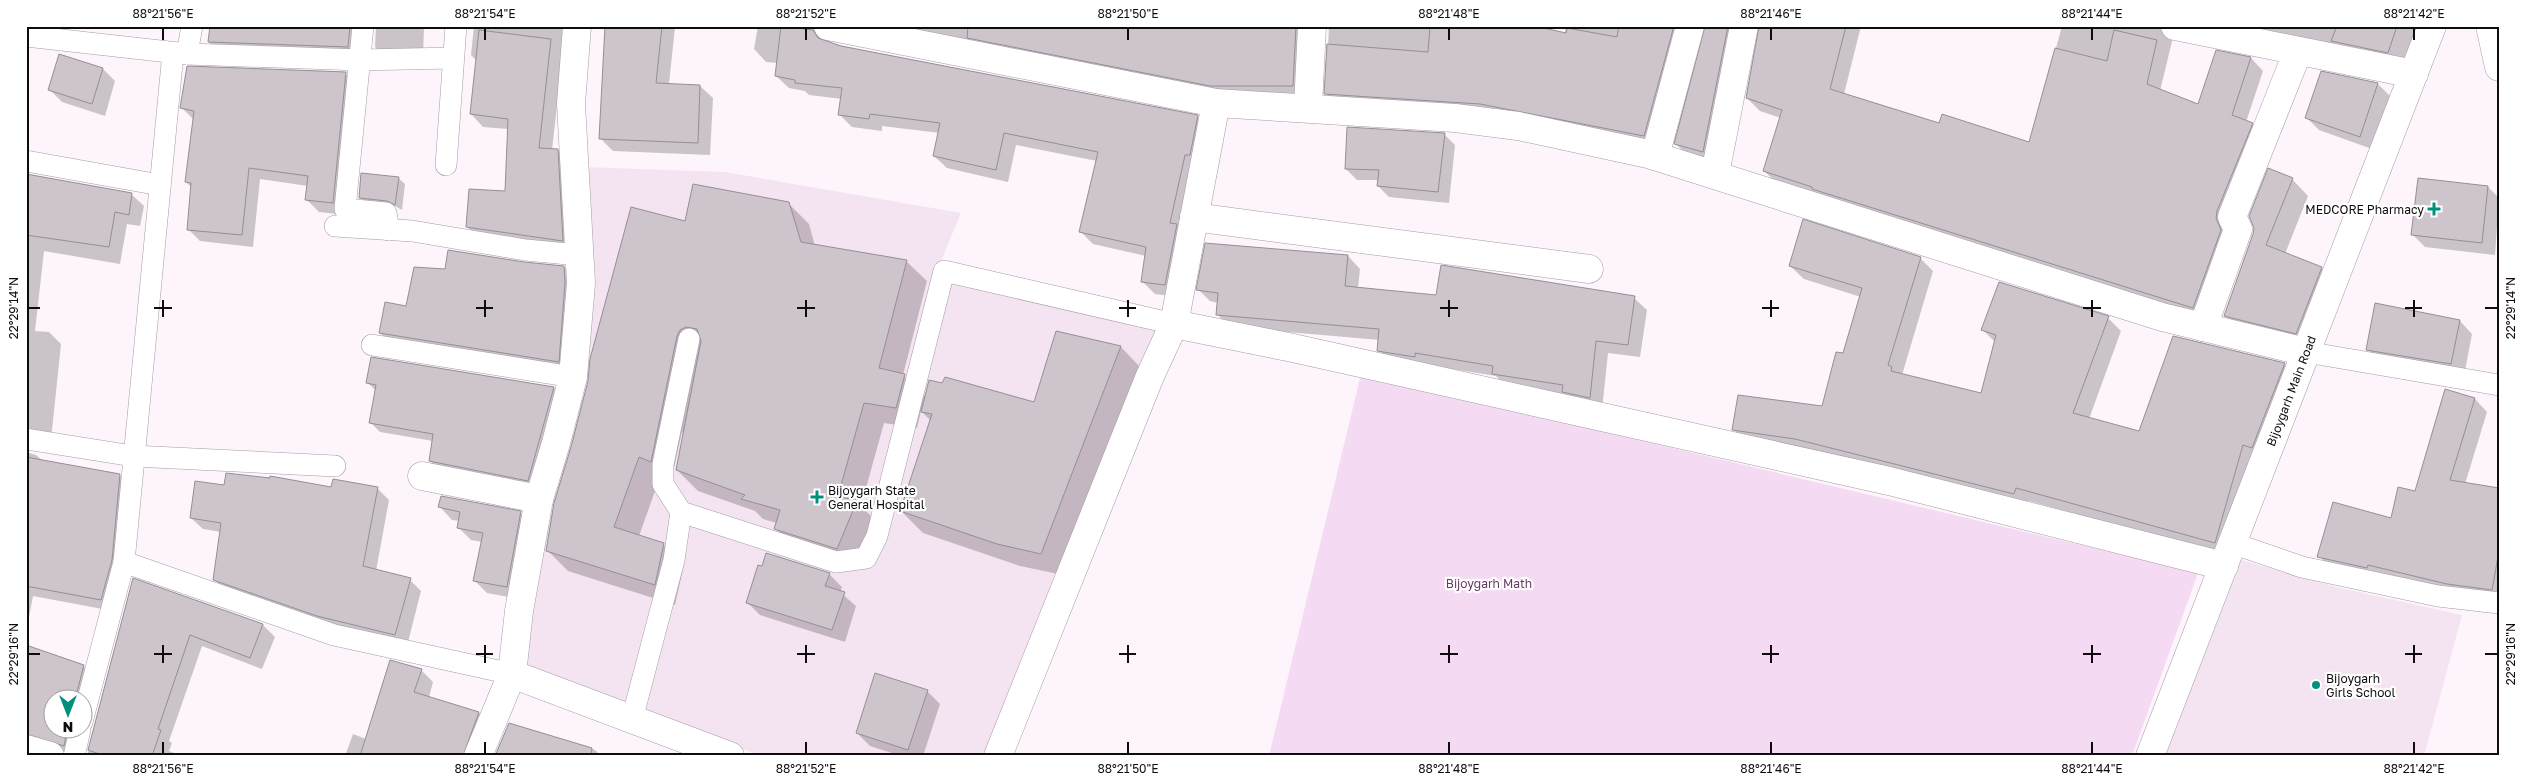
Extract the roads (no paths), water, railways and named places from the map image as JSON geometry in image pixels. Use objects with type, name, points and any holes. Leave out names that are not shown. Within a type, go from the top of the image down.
[{"type":"street","points":[[478,756],[512,674],[519,611],[539,499],[573,377],[581,283],[571,104],[577,26]]},
{"type":"street","points":[[828,26],[1216,103],[1308,107],[1454,118],[1518,126],[1655,156],[2144,311],[2306,352]]},
{"type":"street","points":[[1308,107],[1312,26]]},
{"type":"street","points":[[1655,156],[1690,26]]},
{"type":"street","points":[[1715,174],[1744,26]]},
{"type":"street","points":[[2175,26],[2414,74]]},
{"type":"street","name":"Bijoygarh Main Road","points":[[2150,756],[2432,26]]},
{"type":"street","points":[[2490,26],[2499,67]]},
{"type":"street","points":[[2203,327],[2238,229],[2232,217],[2298,51]]},
{"type":"street","points":[[998,756],[1150,376],[1174,324],[1216,103]]},
{"type":"street","points":[[1194,217],[1589,269]]},
{"type":"street","points":[[1174,324],[1293,348],[1889,481],[2228,554]]},
{"type":"street","points":[[422,476],[539,499]]},
{"type":"street","points":[[512,674],[730,756]]},
{"type":"street","points":[[26,749],[50,756]]},
{"type":"lane","points":[[90,690],[124,562],[160,185],[180,53],[192,26]]},
{"type":"lane","points":[[363,26],[361,60],[344,209],[386,214],[388,230]]},
{"type":"lane","points":[[446,165],[456,26]]},
{"type":"lane","points":[[26,36],[180,53],[361,60],[453,58]]},
{"type":"lane","points":[[26,161],[160,185]]},
{"type":"lane","points":[[335,226],[412,231],[526,250],[579,254]]},
{"type":"lane","points":[[690,339],[663,464],[663,484],[681,512],[836,562],[866,558],[877,536],[944,271],[1174,324]]},
{"type":"lane","points":[[372,345],[573,377]]},
{"type":"lane","points":[[2306,352],[2499,385]]},
{"type":"lane","points":[[26,439],[133,456],[335,466]]},
{"type":"lane","points":[[632,718],[674,560],[681,512]]},
{"type":"lane","points":[[2228,554],[2302,567],[2438,596],[2499,602]]},
{"type":"lane","points":[[124,562],[334,635],[512,674]]},
{"type":"lane","points":[[74,756],[78,740]]},
{"type":"place","name":"MEDCORE Pharmacy","points":[[2434,209]]},
{"type":"place","name":"Bijoygarh State General Hospital","points":[[817,497]]},
{"type":"place","name":"Bijoygarh Girls School","points":[[2316,685]]},
{"type":"park label","name":"Bijoygarh Math","points":[[1489,583]]}]
